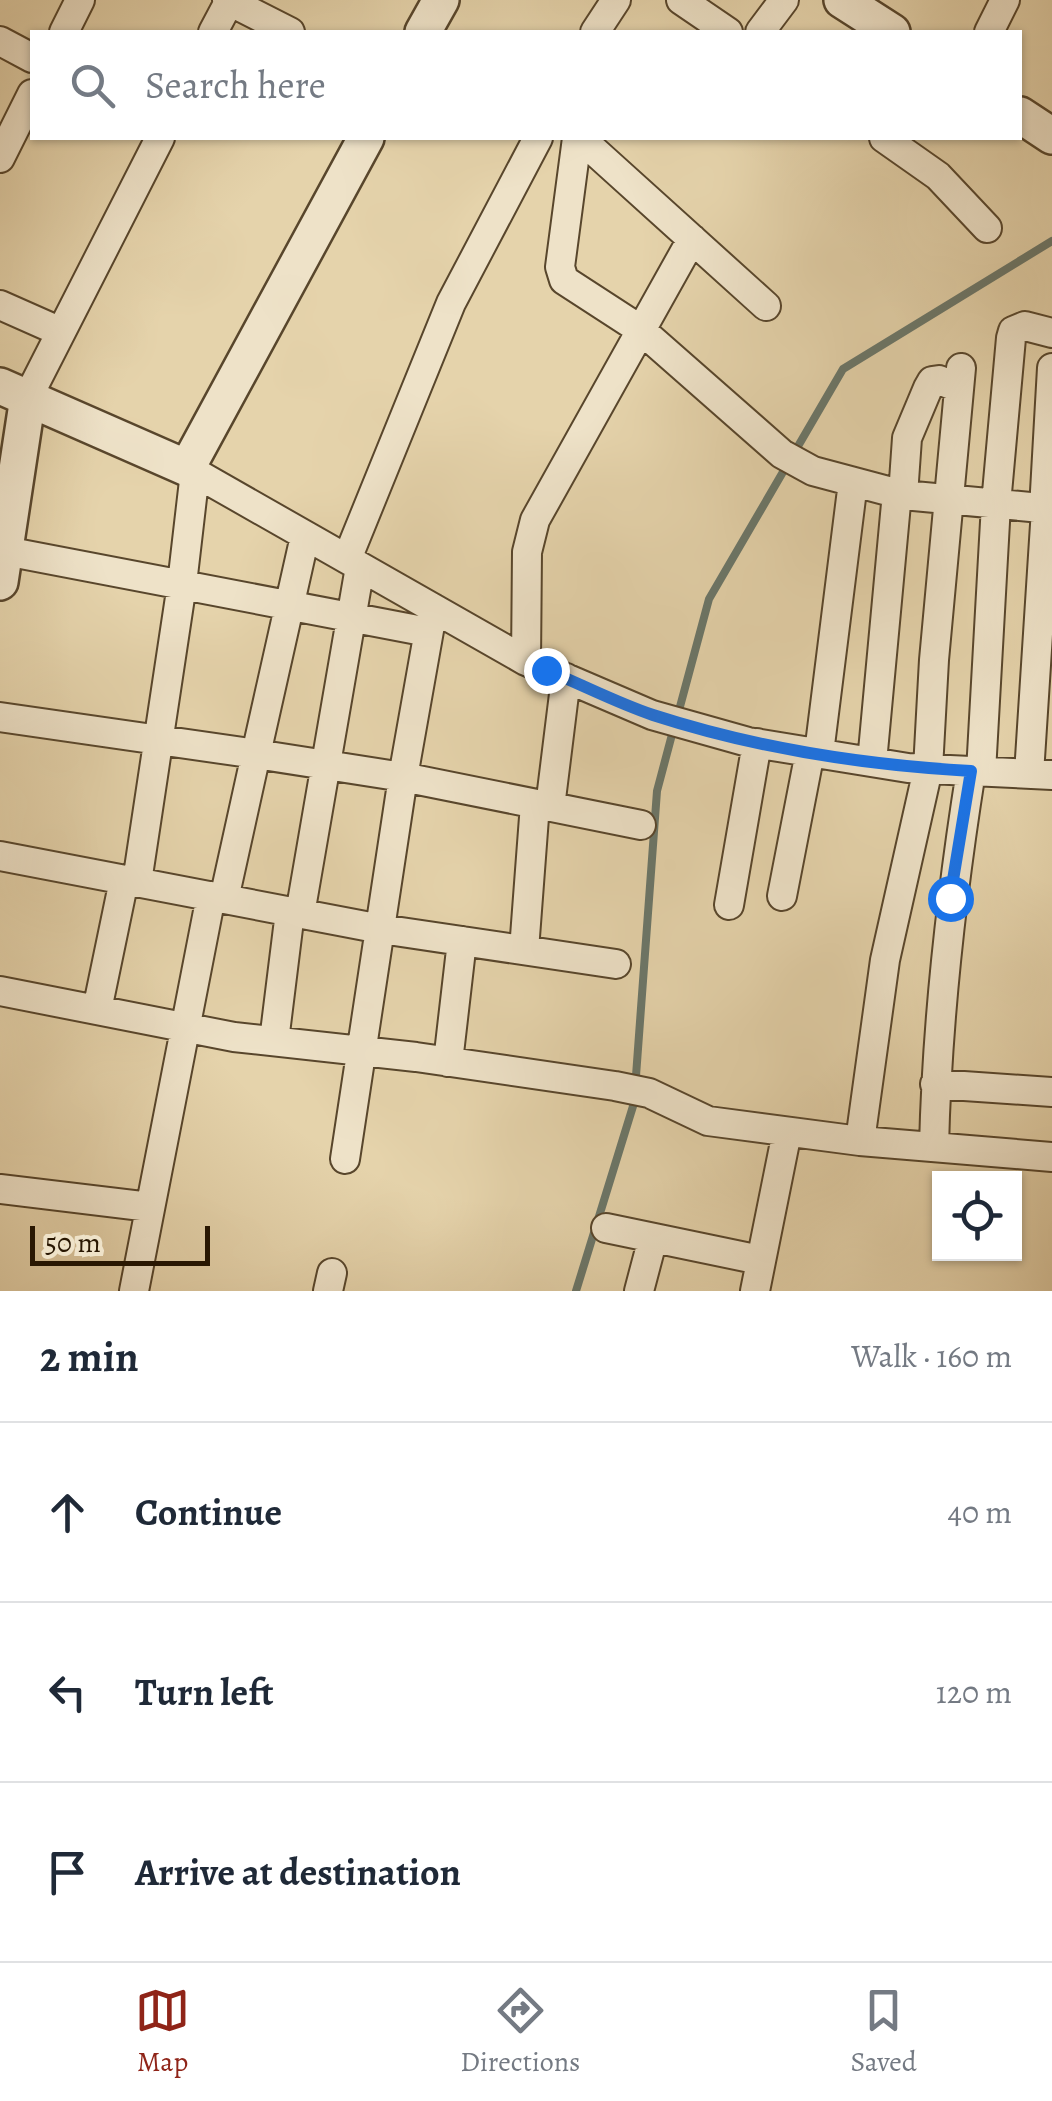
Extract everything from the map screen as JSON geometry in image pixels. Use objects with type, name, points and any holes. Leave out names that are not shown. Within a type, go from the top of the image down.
[{"type":"street","points":[[65,30],[80,0]]},
{"type":"street","points":[[214,30],[228,0],[286,30]]},
{"type":"street","points":[[424,30],[441,0]]},
{"type":"street","points":[[596,30],[616,0]]},
{"type":"street","points":[[680,0],[725,30]]},
{"type":"street","points":[[762,30],[784,0]]},
{"type":"street","points":[[842,0],[889,30]]},
{"type":"street","points":[[990,30],[1005,0]]},
{"type":"street","points":[[0,41],[30,57]]},
{"type":"street","points":[[4,139],[30,97]]},
{"type":"street","points":[[1022,116],[1052,136]]},
{"type":"street","points":[[159,140],[61,332],[14,392],[2,561],[182,584],[352,616],[430,620]]},
{"type":"street","points":[[97,1010],[131,881],[158,740],[182,584],[191,470],[365,140]]},
{"type":"street","points":[[274,1041],[352,616],[354,563],[451,303],[537,140]]},
{"type":"street","points":[[578,140],[561,274],[569,286],[642,330],[782,454],[812,471],[900,494],[1048,509]]},
{"type":"street","points":[[580,140],[766,306]]},
{"type":"street","points":[[887,140],[938,176],[987,228]]},
{"type":"street","points":[[526,661],[528,552],[534,520],[692,240]]},
{"type":"street","points":[[0,305],[61,332]]},
{"type":"street","points":[[934,1147],[935,1084],[950,898],[976,771],[1010,338],[1013,331],[1025,326],[1052,333]]},
{"type":"street","points":[[14,392],[191,470],[354,563],[430,620],[652,714],[757,743],[872,762],[928,769],[1041,774],[1052,368]]},
{"type":"street","points":[[860,1141],[885,960],[928,769],[960,378],[932,381],[907,438],[872,762]]},
{"type":"street","points":[[782,896],[814,752],[853,482]]},
{"type":"street","points":[[134,1291],[184,1027],[256,754],[305,536]]},
{"type":"street","points":[[345,1159],[430,620]]},
{"type":"street","points":[[524,950],[543,805],[566,678]]},
{"type":"street","points":[[0,717],[403,777],[641,825]]},
{"type":"street","points":[[729,905],[757,743]]},
{"type":"street","points":[[0,856],[380,929],[616,964]]},
{"type":"street","points":[[448,1062],[462,941]]},
{"type":"street","points":[[0,991],[274,1041],[614,1086],[649,1093],[708,1121],[860,1141],[1052,1157]]},
{"type":"street","points":[[935,1084],[1052,1092]]},
{"type":"street","points":[[755,1291],[787,1132]]},
{"type":"street","points":[[0,1189],[150,1206]]},
{"type":"street","points":[[606,1228],[760,1260]]},
{"type":"street","points":[[639,1291],[652,1238]]},
{"type":"waterway","points":[[678,714],[709,599],[843,369],[1052,241]]},
{"type":"waterway","points":[[576,1291],[634,1103],[657,791],[674,727]]},
{"type":"route","points":[[546,670],[652,714],[748,742],[908,768],[971,771],[950,898]]}]
